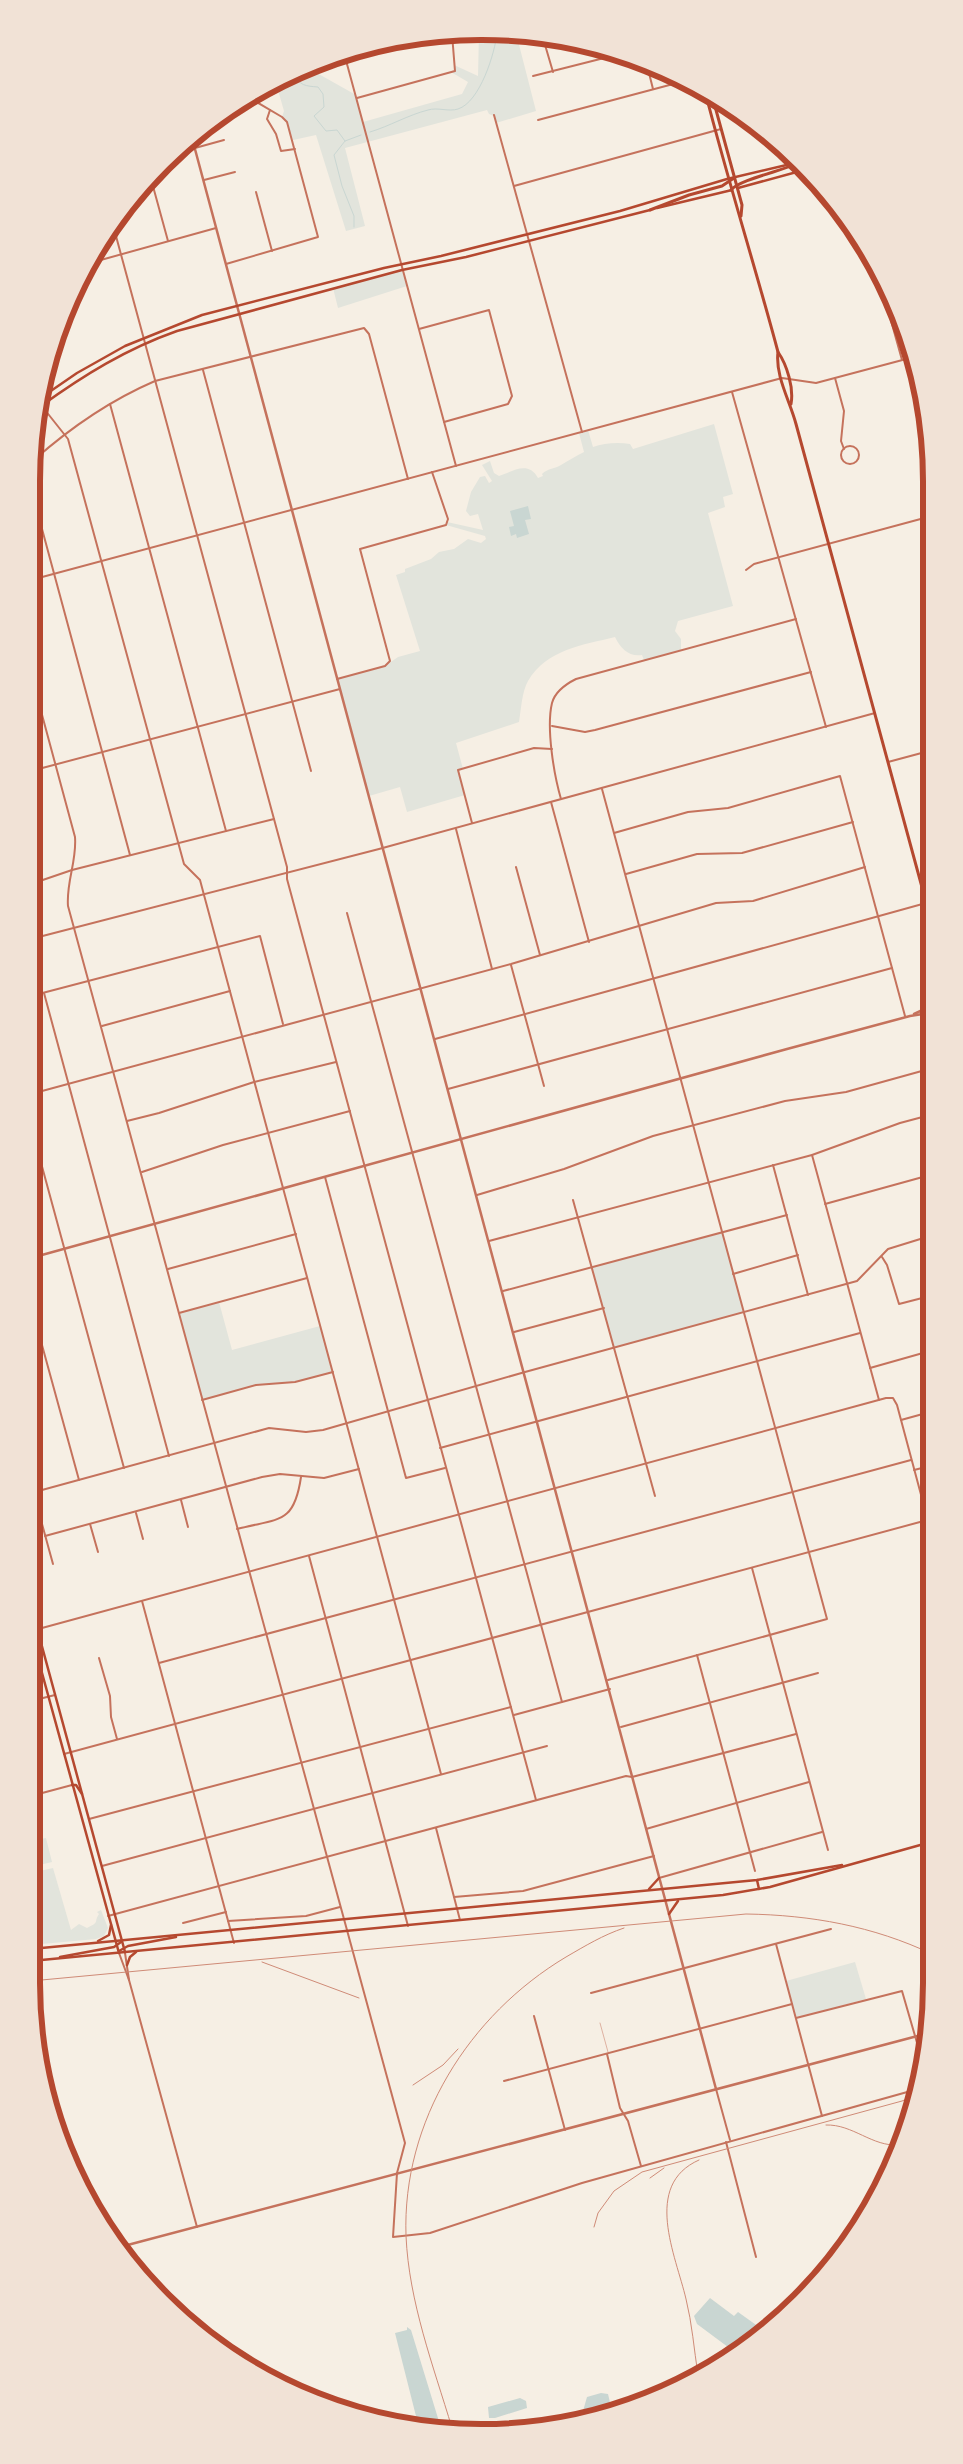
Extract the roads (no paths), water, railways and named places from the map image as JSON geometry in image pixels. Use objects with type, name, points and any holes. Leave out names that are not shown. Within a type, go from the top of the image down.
[{"type":"main road","points":[[708,103],[730,190],[741,216],[778,352],[783,359],[792,396],[791,404]]},
{"type":"main road","points":[[715,107],[742,205],[741,216]]},
{"type":"main road","points":[[650,210],[734,178],[789,165]]},
{"type":"main road","points":[[47,402],[103,365],[144,343],[240,313],[402,270],[530,241],[730,190],[790,165]]},
{"type":"main road","points":[[737,187],[797,172]]},
{"type":"main road","points":[[49,393],[94,363],[143,337],[194,318],[401,264],[620,211],[728,181]]},
{"type":"main road","points":[[778,352],[777,361],[786,397],[791,404],[923,892]]},
{"type":"main road","points":[[40,1637],[125,1952]]},
{"type":"main road","points":[[40,1666],[119,1953]]},
{"type":"main road","points":[[72,1785],[76,1785],[82,1794]]},
{"type":"main road","points":[[40,1948],[757,1880],[854,1862],[923,1844]]},
{"type":"main road","points":[[40,1961],[666,1902],[759,1889],[816,1875],[854,1862]]},
{"type":"main road","points":[[646,1891],[654,1886],[659,1878]]},
{"type":"main road","points":[[757,1880],[759,1889]]},
{"type":"main road","points":[[669,1914],[675,1904],[683,1899]]},
{"type":"main road","points":[[94,1943],[109,1935],[110,1921]]},
{"type":"main road","points":[[119,1953],[124,1948],[187,1934]]},
{"type":"main road","points":[[52,1959],[117,1946],[122,1940]]},
{"type":"main road","points":[[128,1965],[132,1955],[140,1951]]},
{"type":"street","points":[[357,98],[455,71],[453,41]]},
{"type":"street","points":[[545,45],[552,72]]},
{"type":"street","points":[[533,76],[604,57]]},
{"type":"street","points":[[346,61],[456,466]]},
{"type":"street","points":[[649,74],[653,89]]},
{"type":"street","points":[[538,120],[672,84]]},
{"type":"street","points":[[226,264],[318,237],[296,149],[286,121],[256,102]]},
{"type":"street","points":[[270,110],[267,118],[276,134],[280,151],[296,149]]},
{"type":"street","points":[[494,116],[582,432]]},
{"type":"street","points":[[514,186],[721,129]]},
{"type":"street","points":[[224,140],[195,148],[621,1727],[632,1777],[730,2140]]},
{"type":"street","points":[[204,180],[235,172]]},
{"type":"street","points":[[153,187],[168,242]]},
{"type":"street","points":[[256,192],[272,252]]},
{"type":"street","points":[[99,260],[216,228]]},
{"type":"street","points":[[115,234],[287,867],[287,874],[336,1062],[427,1401],[536,1800]]},
{"type":"street","points":[[419,329],[489,310],[512,401],[508,404],[444,422]]},
{"type":"street","points":[[889,312],[902,360]]},
{"type":"street","points":[[41,454],[64,435],[110,404],[155,382],[251,358],[357,328],[364,328],[369,334],[408,479]]},
{"type":"street","points":[[40,578],[782,378],[816,383],[906,359]]},
{"type":"street","points":[[202,370],[311,771]]},
{"type":"street","points":[[835,378],[844,411],[841,435],[843,448],[841,454],[844,462],[852,464],[856,462],[859,456],[855,448],[849,446],[843,448]]},
{"type":"street","points":[[732,392],[777,558],[826,726]]},
{"type":"street","points":[[110,404],[226,831]]},
{"type":"street","points":[[46,412],[68,439],[184,864],[200,880],[441,1774]]},
{"type":"street","points":[[337,679],[384,666],[390,661],[360,549],[446,525],[448,519],[432,472]]},
{"type":"street","points":[[746,570],[754,564],[923,518]]},
{"type":"street","points":[[40,522],[130,855]]},
{"type":"street","points":[[561,800],[554,775],[552,703],[558,692],[566,684],[576,679],[796,619]]},
{"type":"street","points":[[552,726],[585,732],[595,730],[811,672]]},
{"type":"street","points":[[40,769],[340,690]]},
{"type":"street","points":[[40,708],[75,837],[76,851],[67,891],[74,928],[405,2143],[397,2173],[393,2237],[430,2233],[641,2166],[910,2090]]},
{"type":"street","points":[[40,937],[287,874],[875,713]]},
{"type":"street","points":[[473,824],[458,770],[534,748],[552,749]]},
{"type":"street","points":[[888,762],[923,753]]},
{"type":"street","points":[[614,832],[688,812],[728,808],[840,776],[905,1017]]},
{"type":"street","points":[[602,789],[827,1619],[608,1680]]},
{"type":"street","points":[[551,802],[589,942]]},
{"type":"street","points":[[40,881],[72,870],[274,819]]},
{"type":"street","points":[[626,874],[697,854],[742,854],[853,822]]},
{"type":"street","points":[[456,828],[492,969]]},
{"type":"street","points":[[516,867],[540,955]]},
{"type":"street","points":[[40,1092],[511,964],[640,928],[716,903],[753,900],[865,867]]},
{"type":"street","points":[[435,1039],[923,904]]},
{"type":"street","points":[[348,913],[562,1702]]},
{"type":"street","points":[[40,994],[260,936],[284,1025]]},
{"type":"street","points":[[511,964],[544,1086]]},
{"type":"street","points":[[448,1089],[892,968]]},
{"type":"street","points":[[101,1026],[230,991]]},
{"type":"street","points":[[44,993],[169,1456]]},
{"type":"street","points":[[910,1016],[923,1010]]},
{"type":"street","points":[[40,1256],[905,1017],[923,1014]]},
{"type":"street","points":[[127,1121],[159,1113],[212,1094],[254,1082],[336,1062]]},
{"type":"street","points":[[477,1195],[564,1169],[632,1143],[694,1125],[784,1101],[846,1092],[923,1071]]},
{"type":"street","points":[[141,1172],[223,1144],[350,1111]]},
{"type":"street","points":[[490,1241],[812,1154],[923,1118]]},
{"type":"street","points":[[812,1154],[879,1400]]},
{"type":"street","points":[[40,1160],[124,1468]]},
{"type":"street","points":[[773,1164],[808,1295]]},
{"type":"street","points":[[325,1176],[406,1478],[445,1468]]},
{"type":"street","points":[[825,1204],[923,1177]]},
{"type":"street","points":[[573,1200],[655,1496]]},
{"type":"street","points":[[503,1291],[787,1215]]},
{"type":"street","points":[[167,1269],[296,1234]]},
{"type":"street","points":[[40,1490],[269,1428],[306,1432],[347,1424],[614,1347],[847,1284],[857,1281],[888,1249],[923,1238]]},
{"type":"street","points":[[733,1274],[798,1255]]},
{"type":"street","points":[[881,1256],[887,1265],[900,1304],[923,1298]]},
{"type":"street","points":[[179,1313],[307,1278]]},
{"type":"street","points":[[514,1332],[604,1308]]},
{"type":"street","points":[[440,1448],[860,1333]]},
{"type":"street","points":[[40,1338],[79,1480]]},
{"type":"street","points":[[870,1368],[923,1353]]},
{"type":"street","points":[[202,1400],[256,1385],[295,1382],[333,1372]]},
{"type":"street","points":[[40,1628],[879,1400],[893,1398],[923,1499]]},
{"type":"street","points":[[900,1420],[923,1414]]},
{"type":"street","points":[[159,1663],[911,1460]]},
{"type":"street","points":[[914,1470],[923,1468]]},
{"type":"street","points":[[45,1536],[280,1474],[324,1478],[359,1469]]},
{"type":"street","points":[[237,1529],[284,1517],[291,1511],[298,1499],[301,1477]]},
{"type":"street","points":[[180,1499],[188,1527]]},
{"type":"street","points":[[135,1512],[143,1539]]},
{"type":"street","points":[[40,1519],[53,1564]]},
{"type":"street","points":[[64,1754],[923,1521]]},
{"type":"street","points":[[90,1524],[98,1552]]},
{"type":"street","points":[[309,1556],[408,1926]]},
{"type":"street","points":[[751,1567],[828,1850]]},
{"type":"street","points":[[142,1601],[221,1887],[234,1943]]},
{"type":"street","points":[[697,1655],[755,1871]]},
{"type":"street","points":[[99,1658],[110,1696],[111,1717],[117,1739]]},
{"type":"street","points":[[621,1727],[818,1673]]},
{"type":"street","points":[[513,1716],[610,1688]]},
{"type":"street","points":[[40,1698],[55,1695]]},
{"type":"street","points":[[89,1819],[429,1727],[511,1707]]},
{"type":"street","points":[[108,1916],[626,1776],[632,1777],[796,1734]]},
{"type":"street","points":[[102,1866],[547,1746]]},
{"type":"street","points":[[646,1829],[809,1782]]},
{"type":"street","points":[[40,1794],[72,1785]]},
{"type":"street","points":[[436,1828],[460,1920]]},
{"type":"street","points":[[659,1878],[822,1832]]},
{"type":"street","points":[[454,1897],[522,1891],[654,1856]]},
{"type":"street","points":[[228,1921],[306,1916],[340,1907]]},
{"type":"street","points":[[183,1923],[226,1912]]},
{"type":"street","points":[[592,1993],[831,1929]]},
{"type":"street","points":[[776,1944],[822,2116]]},
{"type":"street","points":[[125,1952],[129,1980]]},
{"type":"street","points":[[119,1953],[129,1980],[197,2227]]},
{"type":"street","points":[[796,2018],[902,1991],[918,2047]]},
{"type":"street","points":[[504,2081],[792,2004]]},
{"type":"street","points":[[534,2016],[564,2130]]},
{"type":"street","points":[[127,2245],[920,2035]]},
{"type":"street","points":[[608,2054],[620,2108],[625,2114],[641,2166]]},
{"type":"street","points":[[726,2142],[756,2258]]},
{"type":"lane","points":[[600,2023],[608,2054]]},
{"type":"waterway","points":[[370,132],[428,110],[454,110],[466,105],[485,76],[496,41]]},
{"type":"waterway","points":[[299,80],[304,85],[318,87],[323,94],[324,107],[314,116],[326,131],[337,130],[345,141]]},
{"type":"waterway","points":[[354,227],[354,216],[342,186],[334,155],[345,141],[361,135]]},
{"type":"railway","points":[[40,1980],[746,1914],[794,1917],[841,1924],[887,1936],[923,1950]]},
{"type":"railway","points":[[450,2423],[417,2309],[408,2261],[406,2236],[408,2193],[416,2152],[429,2112],[448,2075],[472,2040],[500,2009],[531,1981],[566,1957],[601,1937],[624,1928]]},
{"type":"railway","points":[[262,1962],[359,1998]]},
{"type":"railway","points":[[413,2085],[443,2065],[458,2049]]},
{"type":"railway","points":[[594,2227],[598,2213],[614,2191],[642,2172],[907,2099]]},
{"type":"railway","points":[[826,2125],[845,2128],[880,2143],[891,2145]]},
{"type":"railway","points":[[697,2368],[688,2308],[667,2223],[667,2204],[672,2186],[682,2171],[699,2160]]},
{"type":"railway","points":[[650,2178],[664,2168]]}]
